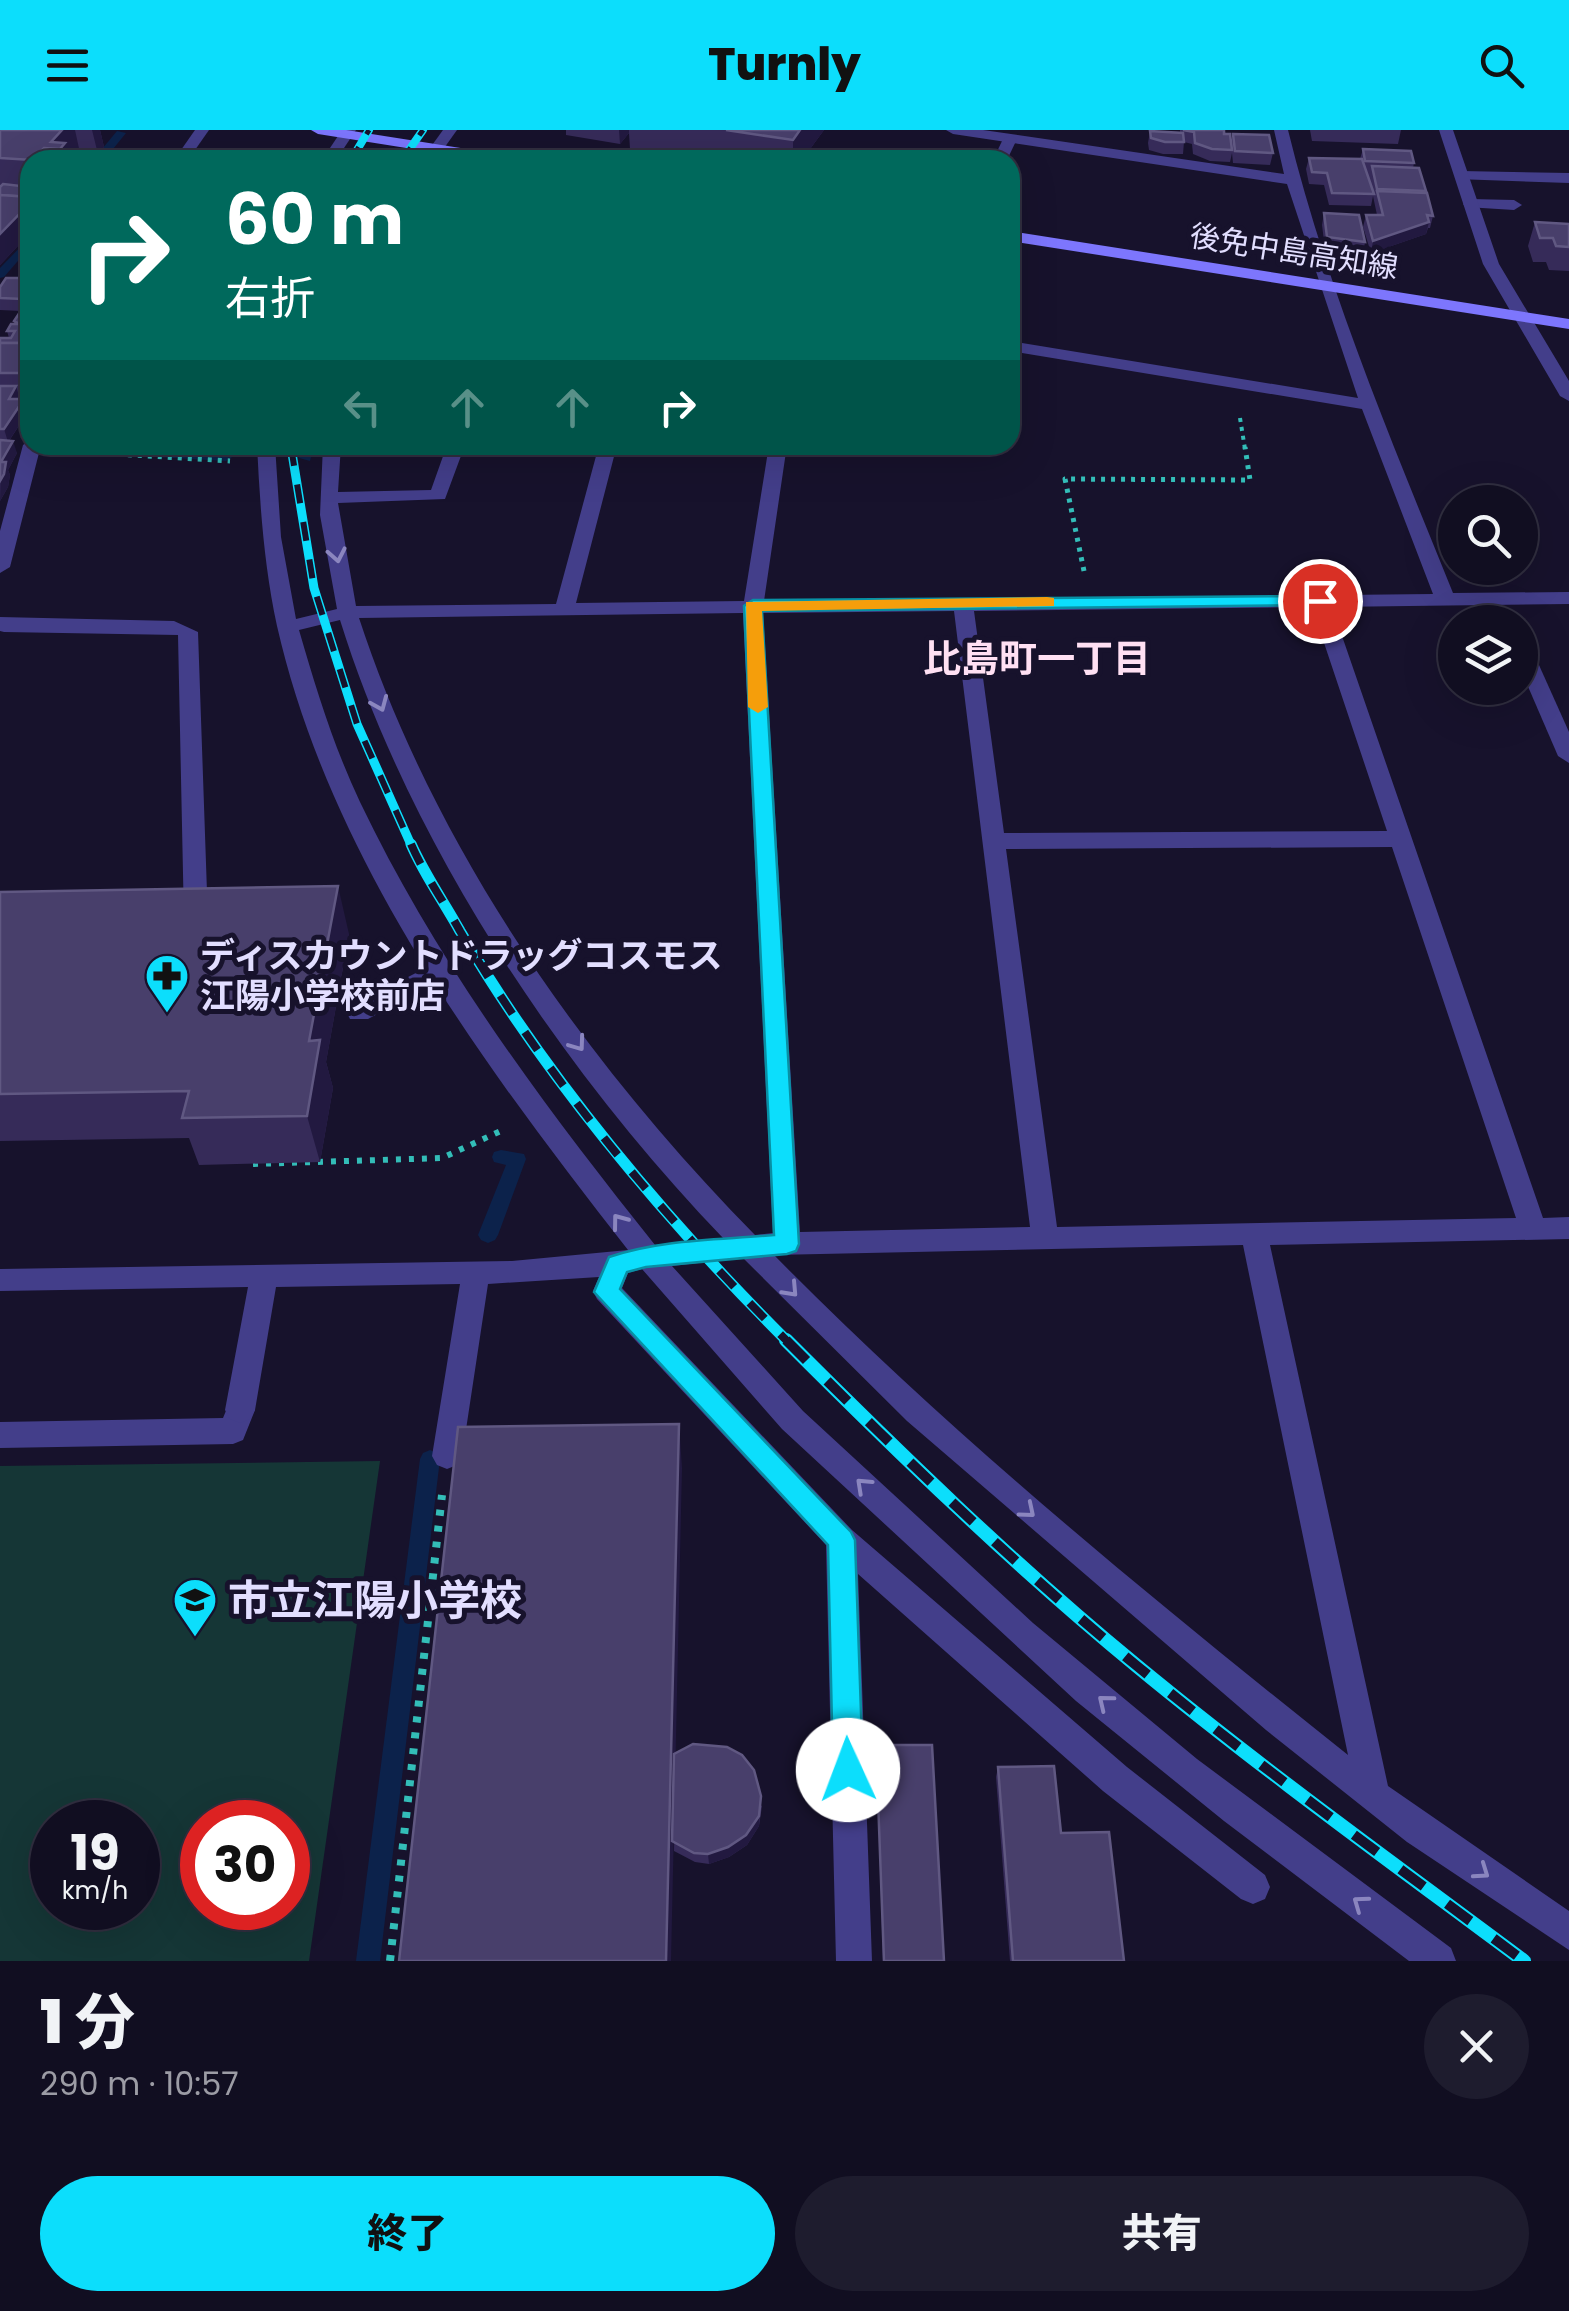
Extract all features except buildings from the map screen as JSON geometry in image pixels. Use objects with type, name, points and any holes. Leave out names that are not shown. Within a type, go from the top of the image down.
[{"type":"main road","points":[[318,130],[347,132],[432,150]]},
{"type":"main road","name":"後免中島高知線","points":[[1020,238],[1569,324]]},
{"type":"street","points":[[952,130],[1124,149],[1292,180]]},
{"type":"street","points":[[1281,130],[1292,180],[1326,285],[1445,599]]},
{"type":"street","points":[[1446,130],[1491,264],[1569,396]]},
{"type":"street","points":[[1005,150],[1010,139]]},
{"type":"street","points":[[1461,176],[1569,178]]},
{"type":"street","points":[[1470,204],[1514,205]]},
{"type":"street","points":[[1020,348],[1369,405]]},
{"type":"street","points":[[0,568],[6,511],[29,455]]},
{"type":"street","points":[[266,455],[268,514],[288,627],[323,740],[356,818],[439,970],[632,1260],[778,1406],[1038,1648],[1274,1840],[1438,1961]]},
{"type":"street","points":[[332,455],[328,510],[349,612],[376,698],[436,824],[525,972],[611,1089],[695,1190],[796,1296],[976,1468],[1374,1796],[1569,1932]]},
{"type":"street","points":[[331,498],[438,495],[452,455]]},
{"type":"street","points":[[565,608],[605,455]]},
{"type":"street","points":[[776,455],[753,606],[787,1244]]},
{"type":"street","points":[[288,627],[349,612],[1569,598]]},
{"type":"street","points":[[1500,599],[1503,605]]},
{"type":"street","points":[[1320,601],[1533,1228]]},
{"type":"street","points":[[964,603],[1045,1238]]},
{"type":"street","points":[[1,629],[174,627],[188,632],[196,924]]},
{"type":"street","points":[[1538,686],[1569,756]]},
{"type":"street","points":[[993,842],[1401,839]]},
{"type":"street","points":[[359,1013],[439,970]]},
{"type":"street","points":[[0,1280],[476,1272],[632,1260],[750,1245],[1569,1228]]},
{"type":"street","points":[[1255,1237],[1374,1796]]},
{"type":"street","points":[[632,1260],[606,1292],[842,1540],[1115,1780],[1253,1887]]},
{"type":"street","points":[[447,1456],[476,1272]]},
{"type":"street","points":[[0,1435],[233,1430],[264,1276]]},
{"type":"street","points":[[842,1540],[854,1961]]},
{"type":"path","points":[[1090,602],[1065,480],[1250,480],[1234,383]]},
{"type":"path","points":[[143,455],[240,462]]},
{"type":"path","points":[[252,1164],[442,1158],[520,1122]]},
{"type":"path","points":[[390,1961],[447,1456]]},
{"type":"green space","name":"市立江陽小学校","points":[[380,1461],[309,1961],[0,1961],[0,1466]]},
{"type":"waterway","points":[[107,150],[121,133]]},
{"type":"waterway","points":[[0,275],[20,252]]},
{"type":"waterway","points":[[191,455],[226,457]]},
{"type":"waterway","points":[[488,1235],[517,1159],[501,1157]]},
{"type":"waterway","points":[[368,1961],[430,1459]]},
{"type":"railway","points":[[357,150],[369,130]]},
{"type":"railway","points":[[409,150],[423,130]]},
{"type":"railway","points":[[292,455],[314,588],[357,724],[412,847]]},
{"type":"railway","points":[[411,844],[495,987],[571,1095],[654,1198],[788,1342]]},
{"type":"railway","points":[[788,1342],[958,1508],[1091,1628],[1280,1779],[1524,1961]]},
{"type":"slow traffic","points":[[758,707],[753,606],[1047,602]]},
{"type":"place","name":"ディスカウントドラッグコスモス 江陽小学校前店","points":[[167,1014]]},
{"type":"place","name":"市立江陽小学校","points":[[195,1638]]},
{"type":"district","name":"比島町一丁目","points":[[1037,659]]},
{"type":"route","points":[[848,1770],[842,1540],[606,1292],[618,1264],[646,1257],[787,1244],[753,606],[1320,601]]}]
